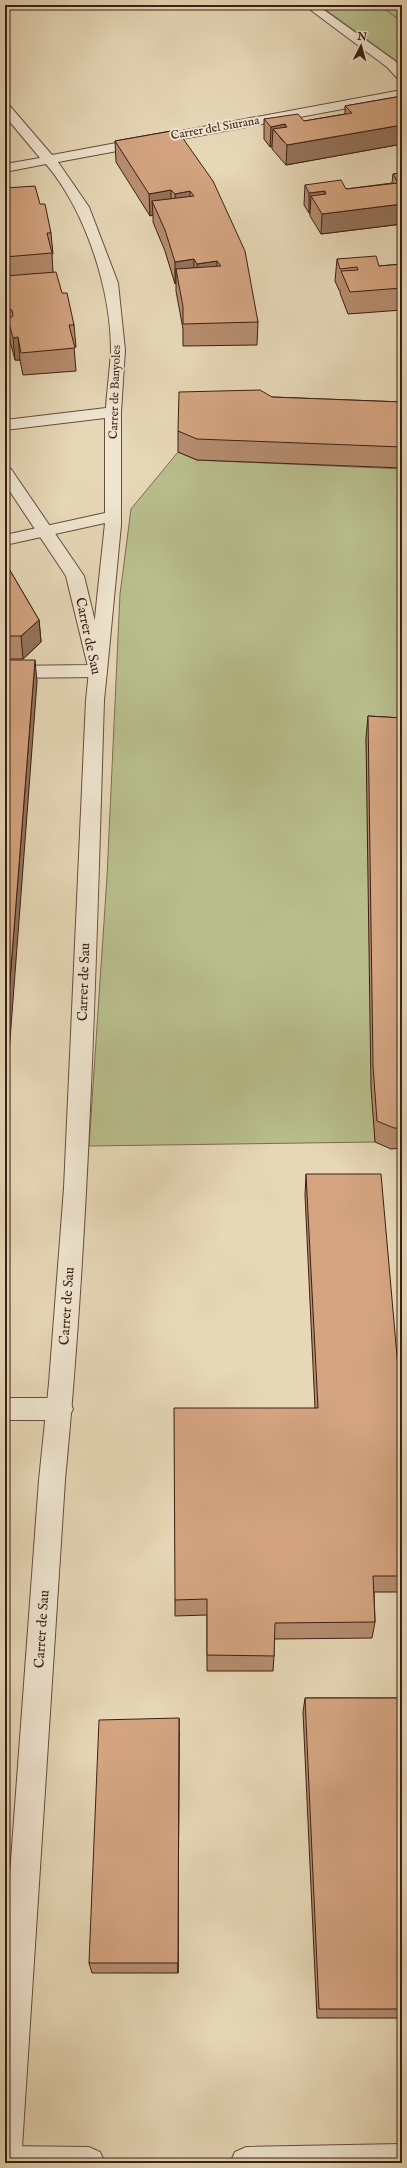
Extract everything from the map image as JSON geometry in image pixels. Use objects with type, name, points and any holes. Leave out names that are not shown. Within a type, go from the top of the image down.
[{"type":"street","points":[[310,5],[391,64],[402,76]]},
{"type":"street","name":"Carrer del Siurana","points":[[5,168],[402,94]]},
{"type":"street","name":"Carrer de Banyoles","points":[[5,108],[49,159],[82,207],[111,283],[118,350],[114,412],[113,516],[98,671]]},
{"type":"street","points":[[5,425],[114,412]]},
{"type":"street","name":"Carrer de Sau","points":[[5,472],[75,576],[98,671],[75,1177],[60,1409],[52,1488],[5,2163]]},
{"type":"street","points":[[5,540],[113,516]]},
{"type":"street","points":[[5,672],[98,671]]},
{"type":"street","points":[[5,1409],[60,1409]]},
{"type":"street","points":[[246,2163],[402,2160]]},
{"type":"street","points":[[5,2163],[89,2163]]},
{"type":"path","points":[[380,5],[402,22]]},
{"type":"green space","points":[[319,5],[397,5],[402,8],[402,65]]},
{"type":"green space","points":[[178,452],[197,460],[402,469],[402,741],[366,738],[375,1142],[89,1146],[107,877],[120,594],[131,509]]},
{"type":"building","points":[[402,96],[402,125],[287,145],[273,129],[287,127],[285,124],[271,127],[264,119],[298,114],[304,121],[352,113],[345,106]]},
{"type":"building","points":[[177,130],[213,181],[245,251],[258,322],[183,324],[183,307],[176,269],[221,266],[217,261],[197,264],[194,259],[175,262],[165,230],[152,201],[194,196],[190,191],[175,194],[171,190],[149,194],[115,141]]},
{"type":"building","points":[[402,173],[402,204],[322,214],[311,196],[326,194],[325,191],[309,193],[305,185],[341,180],[346,189],[398,183],[393,174]]},
{"type":"building","points":[[35,186],[40,204],[45,204],[51,233],[47,233],[52,253],[5,257],[5,188]]},
{"type":"building","points":[[376,256],[379,266],[402,264],[402,288],[350,292],[341,271],[358,270],[357,267],[340,269],[337,259]]},
{"type":"building","points":[[56,272],[62,293],[67,293],[74,325],[69,325],[75,348],[21,353],[18,337],[13,338],[8,319],[13,316],[12,310],[7,309],[5,299],[5,291],[8,291],[5,276]]},
{"type":"building","points":[[260,390],[272,397],[402,402],[402,447],[197,439],[178,431],[179,392]]},
{"type":"building","points":[[5,562],[39,620],[21,636],[5,636]]},
{"type":"building","points":[[5,660],[35,660],[5,1045]]},
{"type":"building","points":[[368,716],[402,718],[402,1128],[394,1128],[377,1121],[373,1066]]},
{"type":"building","points":[[306,1174],[381,1174],[402,1413],[402,1576],[373,1576],[375,1622],[275,1623],[274,1656],[207,1655],[207,1599],[175,1600],[174,1408],[318,1408]]},
{"type":"building","points":[[305,1698],[402,1698],[402,2009],[319,2009]]},
{"type":"building","points":[[179,1718],[178,1963],[89,1963],[99,1720]]}]
